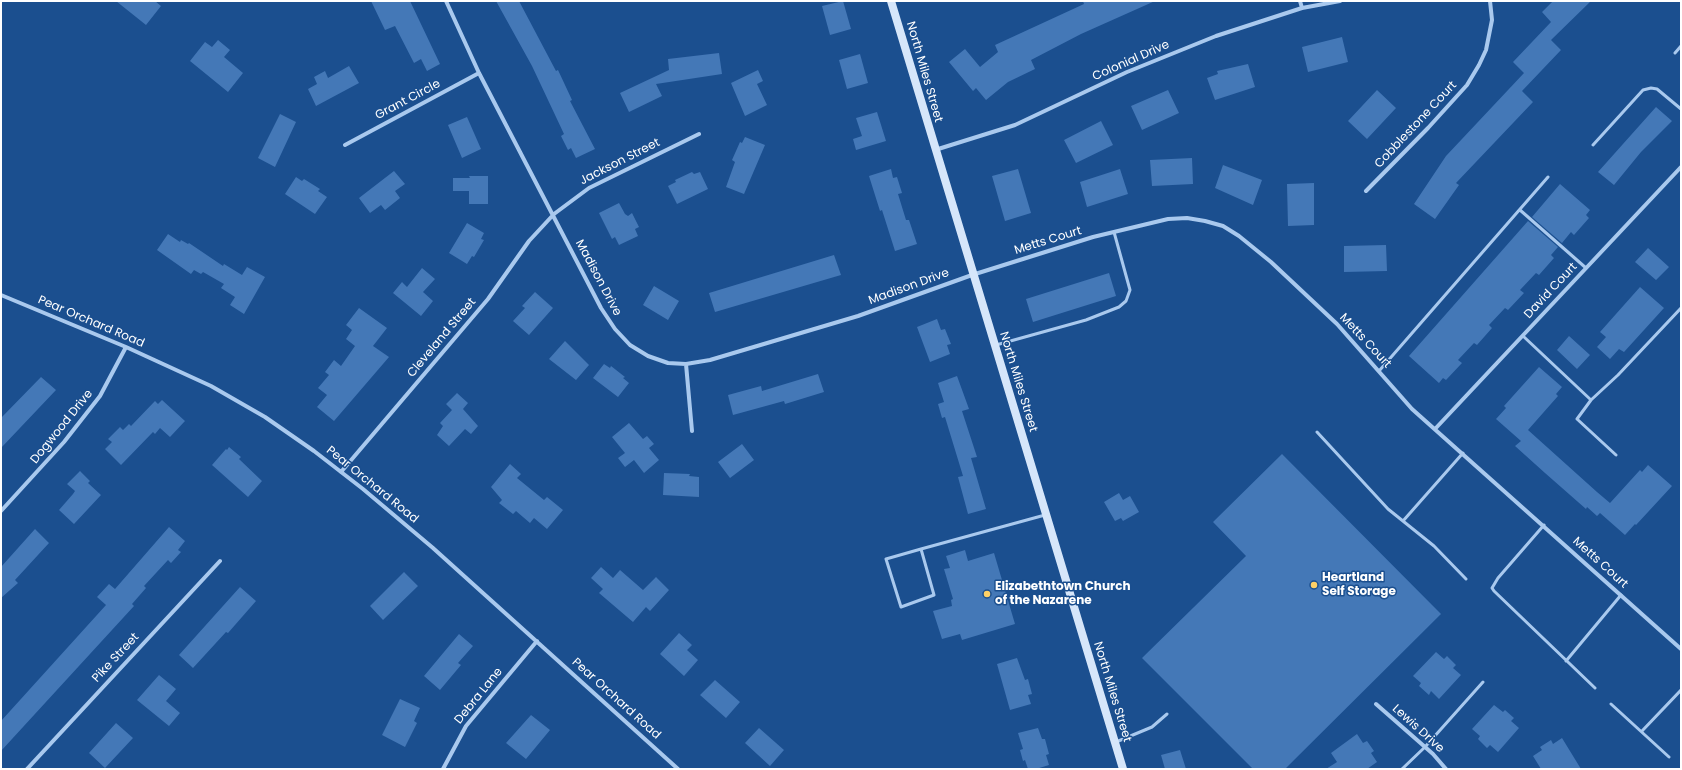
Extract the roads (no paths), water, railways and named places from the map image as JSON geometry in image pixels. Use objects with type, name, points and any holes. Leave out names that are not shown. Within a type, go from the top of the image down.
[{"type":"main road","name":"North Miles Street","points":[[891,1],[972,275],[996,345],[1045,515],[1123,769]]},
{"type":"street","name":"Madison Drive","points":[[446,1],[479,73],[554,214],[586,282],[615,329],[630,345],[648,356],[668,363],[686,364],[710,360],[858,316],[972,275]]},
{"type":"street","points":[[1300,1],[1302,8]]},
{"type":"street","name":"Colonial Drive","points":[[935,151],[1015,126],[1127,72],[1216,36],[1302,8],[1340,1]]},
{"type":"street","name":"Cobblestone Court","points":[[1366,191],[1428,128],[1467,85],[1486,50],[1492,20],[1490,1]]},
{"type":"street","name":"Grant Circle","points":[[345,145],[479,73]]},
{"type":"street","name":"Jackson Street","points":[[554,214],[588,188],[699,134]]},
{"type":"street","name":"David Court","points":[[1435,429],[1681,167]]},
{"type":"street","name":"Cleveland Street","points":[[341,472],[488,299],[528,241],[554,214]]},
{"type":"street","name":"Metts Court","points":[[972,275],[1114,232],[1168,219],[1187,218],[1223,226],[1239,236],[1271,262],[1337,324],[1412,409],[1544,525],[1681,649]]},
{"type":"street","name":"Pear Orchard Road","points":[[1,295],[126,347],[211,386],[264,417],[341,472],[428,543],[678,769]]},
{"type":"street","name":"Dogwood Drive","points":[[1,511],[54,454],[100,396],[126,347]]},
{"type":"street","points":[[686,364],[692,431]]},
{"type":"street","name":"Pike Street","points":[[26,769],[220,561]]},
{"type":"street","name":"Debra Lane","points":[[443,769],[466,726],[537,641]]},
{"type":"street","name":"Lewis Drive","points":[[1376,704],[1425,747],[1446,769]]},
{"type":"lane","points":[[1675,53],[1681,46]]},
{"type":"lane","points":[[1593,145],[1643,90],[1651,88],[1657,90],[1681,108]]},
{"type":"lane","points":[[1379,371],[1548,177]]},
{"type":"lane","points":[[1520,210],[1586,268]]},
{"type":"lane","points":[[996,345],[1086,320],[1119,307],[1126,301],[1130,290],[1114,232]]},
{"type":"lane","points":[[1616,455],[1577,420],[1591,400],[1618,375],[1681,308]]},
{"type":"lane","points":[[1523,336],[1591,400]]},
{"type":"lane","points":[[1318,432],[1373,495],[1402,521],[1434,546],[1466,578]]},
{"type":"lane","points":[[1402,521],[1463,453]]},
{"type":"lane","points":[[921,549],[934,595],[901,607],[886,559],[921,549],[1045,515]]},
{"type":"lane","points":[[1544,525],[1498,578],[1492,588],[1494,592],[1595,688]]},
{"type":"lane","points":[[1566,661],[1621,595]]},
{"type":"lane","points":[[1402,769],[1425,747],[1484,682]]},
{"type":"lane","points":[[1642,731],[1681,690]]},
{"type":"lane","points":[[1612,704],[1669,757]]},
{"type":"lane","points":[[1115,743],[1152,727],[1168,714]]},
{"type":"place","name":"Heartland Self Storage","points":[[1314,585]]},
{"type":"place","name":"Elizabethtown Church of the Nazarene","points":[[987,594]]}]
